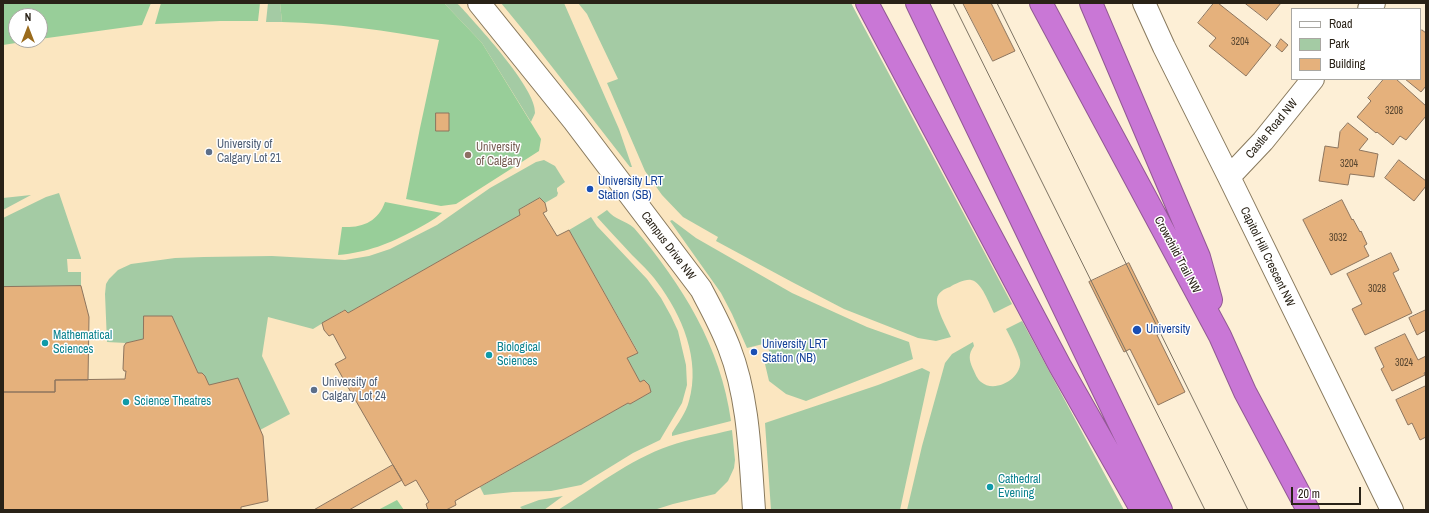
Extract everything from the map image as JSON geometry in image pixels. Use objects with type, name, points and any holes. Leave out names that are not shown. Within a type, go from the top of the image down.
[{"type":"highway","points":[[867,3],[1060,366],[1143,510]]},
{"type":"highway","points":[[917,3],[1161,510]]},
{"type":"highway","name":"Crowchild Trail NW","points":[[1041,3],[1220,336],[1245,392],[1308,510]]},
{"type":"highway","points":[[1091,3],[1199,257],[1220,336]]},
{"type":"street","name":"Campus Drive NW","points":[[479,3],[574,120],[620,184],[700,289],[715,314],[730,348],[744,403],[754,510]]},
{"type":"street","name":"Capitol Hill Crescent NW","points":[[1144,3],[1164,47],[1392,510]]},
{"type":"street","name":"Castle Road NW","points":[[1229,178],[1263,141],[1312,80]]},
{"type":"shaded area","name":"University of Calgary","points":[[3,3],[851,3],[1124,510],[3,510]]},
{"type":"green space","points":[[3,3],[151,3],[142,25],[48,38],[48,8],[8,8],[8,44],[3,45]]},
{"type":"green space","points":[[161,3],[260,3],[258,21],[155,24]]},
{"type":"green space","points":[[268,3],[280,3],[282,22],[266,22]]},
{"type":"green space","points":[[280,3],[444,3],[482,43],[541,139],[539,151],[456,204],[441,206],[406,199],[439,40],[361,28],[282,22]]},
{"type":"green space","points":[[444,3],[456,3],[459,5],[491,41],[516,73],[533,102],[535,113],[531,122],[482,43]]},
{"type":"green space","points":[[501,3],[564,3],[619,129],[632,167],[630,167]]},
{"type":"green space","points":[[578,3],[851,3],[1012,304],[994,313],[979,285],[971,280],[960,282],[942,291],[937,299],[940,313],[951,337],[936,341],[918,338],[844,309],[716,241],[718,237],[683,217],[662,195],[645,171],[607,83],[618,79],[587,14]]},
{"type":"green space","points":[[544,160],[555,166],[565,182],[557,188],[557,196],[545,203],[540,198],[519,210],[520,215],[348,313],[344,310],[313,329],[268,317],[262,356],[290,414],[260,430],[209,385],[198,373],[172,316],[144,316],[143,339],[126,343],[107,342],[106,284],[118,270],[131,264],[175,258],[204,257],[272,256],[345,260],[369,256],[390,249],[437,225],[490,188],[536,162]]},
{"type":"green space","points":[[59,193],[81,258],[67,259],[68,272],[81,272],[81,286],[3,287],[3,218],[46,197]]},
{"type":"green space","points":[[31,195],[3,210],[3,198]]},
{"type":"green space","points":[[385,202],[442,213],[422,226],[387,243],[359,252],[338,255],[342,227],[363,225],[374,219],[382,209]]},
{"type":"green space","points":[[607,210],[613,216],[634,228],[652,249],[683,294],[709,342],[726,394],[731,421],[672,436],[672,433],[682,418],[688,405],[692,385],[693,370],[687,338],[674,309],[657,282],[597,217]]},
{"type":"green space","points":[[591,217],[597,226],[647,279],[661,298],[671,316],[678,331],[686,365],[687,385],[682,403],[660,440],[633,453],[581,485],[551,491],[513,492],[484,495],[480,487],[628,403],[630,404],[651,392],[649,385],[644,380],[640,382],[627,358],[638,352],[569,230]]},
{"type":"green space","points":[[672,220],[696,238],[792,293],[867,327],[909,342],[913,359],[806,401],[786,394],[769,381],[765,364],[772,362],[767,343],[747,348],[721,293],[670,221]]},
{"type":"green space","points":[[1022,321],[1124,510],[907,510],[922,446],[945,363],[952,354],[973,342],[974,346],[970,354],[970,360],[978,379],[987,385],[993,386],[1007,382],[1017,373],[1020,367],[1020,360],[1006,329]]},
{"type":"green space","points":[[922,368],[930,372],[900,510],[771,510],[765,423],[878,385]]},
{"type":"green space","points":[[732,430],[735,460],[734,468],[728,481],[715,494],[654,510],[558,510],[612,475],[654,452],[684,441]]},
{"type":"green space","points":[[563,496],[544,510],[523,510],[520,507],[539,500]]},
{"type":"green space","points":[[397,500],[404,510],[378,510]]},
{"type":"building","points":[[963,3],[991,3],[1015,51],[993,61]]},
{"type":"building","points":[[1214,3],[1218,3],[1271,45],[1246,76],[1209,46],[1216,38],[1198,23]]},
{"type":"building","points":[[1245,3],[1281,3],[1267,20]]},
{"type":"building","points":[[1422,30],[1426,33],[1426,86],[1421,92],[1406,80],[1421,80]]},
{"type":"building","points":[[1281,39],[1288,45],[1282,52],[1276,47]]},
{"type":"building","points":[[1383,80],[1397,80],[1426,106],[1426,116],[1406,140],[1400,136],[1393,145],[1357,117],[1371,101],[1368,98]]},
{"type":"building","points":[[436,113],[449,113],[449,131],[436,131]]},
{"type":"building","points":[[1348,123],[1368,139],[1359,150],[1378,154],[1374,177],[1350,174],[1348,185],[1319,181],[1325,146],[1338,148],[1340,132]]},
{"type":"building","points":[[1399,160],[1426,181],[1426,186],[1414,201],[1385,178]]},
{"type":"building","name":"Biological Sciences","points":[[540,198],[545,203],[547,211],[543,213],[557,236],[569,230],[638,353],[627,358],[640,382],[644,380],[649,385],[651,392],[630,404],[628,403],[467,494],[455,501],[456,505],[446,510],[428,510],[426,504],[429,502],[416,480],[405,486],[345,382],[335,364],[346,358],[333,334],[329,336],[324,330],[322,323],[345,310],[348,313],[520,215],[519,210]]},
{"type":"building","points":[[1342,200],[1352,220],[1353,219],[1360,232],[1361,231],[1367,244],[1364,246],[1369,256],[1331,275],[1303,220]]},
{"type":"building","points":[[1391,253],[1399,270],[1393,273],[1412,313],[1365,335],[1352,309],[1362,304],[1347,274]]},
{"type":"building","name":"University","points":[[1129,263],[1163,332],[1157,335],[1185,392],[1158,405],[1130,349],[1124,352],[1089,282]]},
{"type":"building","name":"Mathematical Sciences","points":[[81,286],[89,317],[88,380],[55,380],[55,392],[3,392],[3,287]]},
{"type":"building","points":[[1426,310],[1426,330],[1417,335],[1409,318]]},
{"type":"building","name":"Science Theatres","points":[[144,316],[172,316],[198,373],[202,373],[205,376],[209,385],[238,378],[263,436],[268,501],[241,507],[241,510],[3,510],[3,392],[55,392],[55,380],[125,379],[126,371],[123,369],[124,346],[126,343],[143,339]]},
{"type":"building","points":[[1405,334],[1418,360],[1426,356],[1426,372],[1424,373],[1425,375],[1392,391],[1381,369],[1384,367],[1375,348]]},
{"type":"building","points":[[1426,386],[1426,437],[1420,440],[1412,423],[1408,425],[1396,400]]},
{"type":"building","points":[[393,465],[402,480],[349,510],[314,510]]},
{"type":"tram line","points":[[953,3],[1205,510]]},
{"type":"tram line","points":[[997,3],[1248,510]]},
{"type":"place","name":"University of Calgary Lot 21","points":[[209,152]]},
{"type":"place","name":"University of Calgary","points":[[468,155]]},
{"type":"place","name":"University LRT Station (SB)","points":[[590,189]]},
{"type":"place","name":"University","points":[[1137,330]]},
{"type":"place","name":"Mathematical Sciences","points":[[45,343]]},
{"type":"place","name":"University LRT Station (NB)","points":[[754,352]]},
{"type":"place","name":"Biological Sciences","points":[[489,355]]},
{"type":"place","name":"University of Calgary Lot 24","points":[[314,390]]},
{"type":"place","name":"Science Theatres","points":[[126,402]]},
{"type":"place","name":"Cathedral Evening","points":[[990,487]]}]
